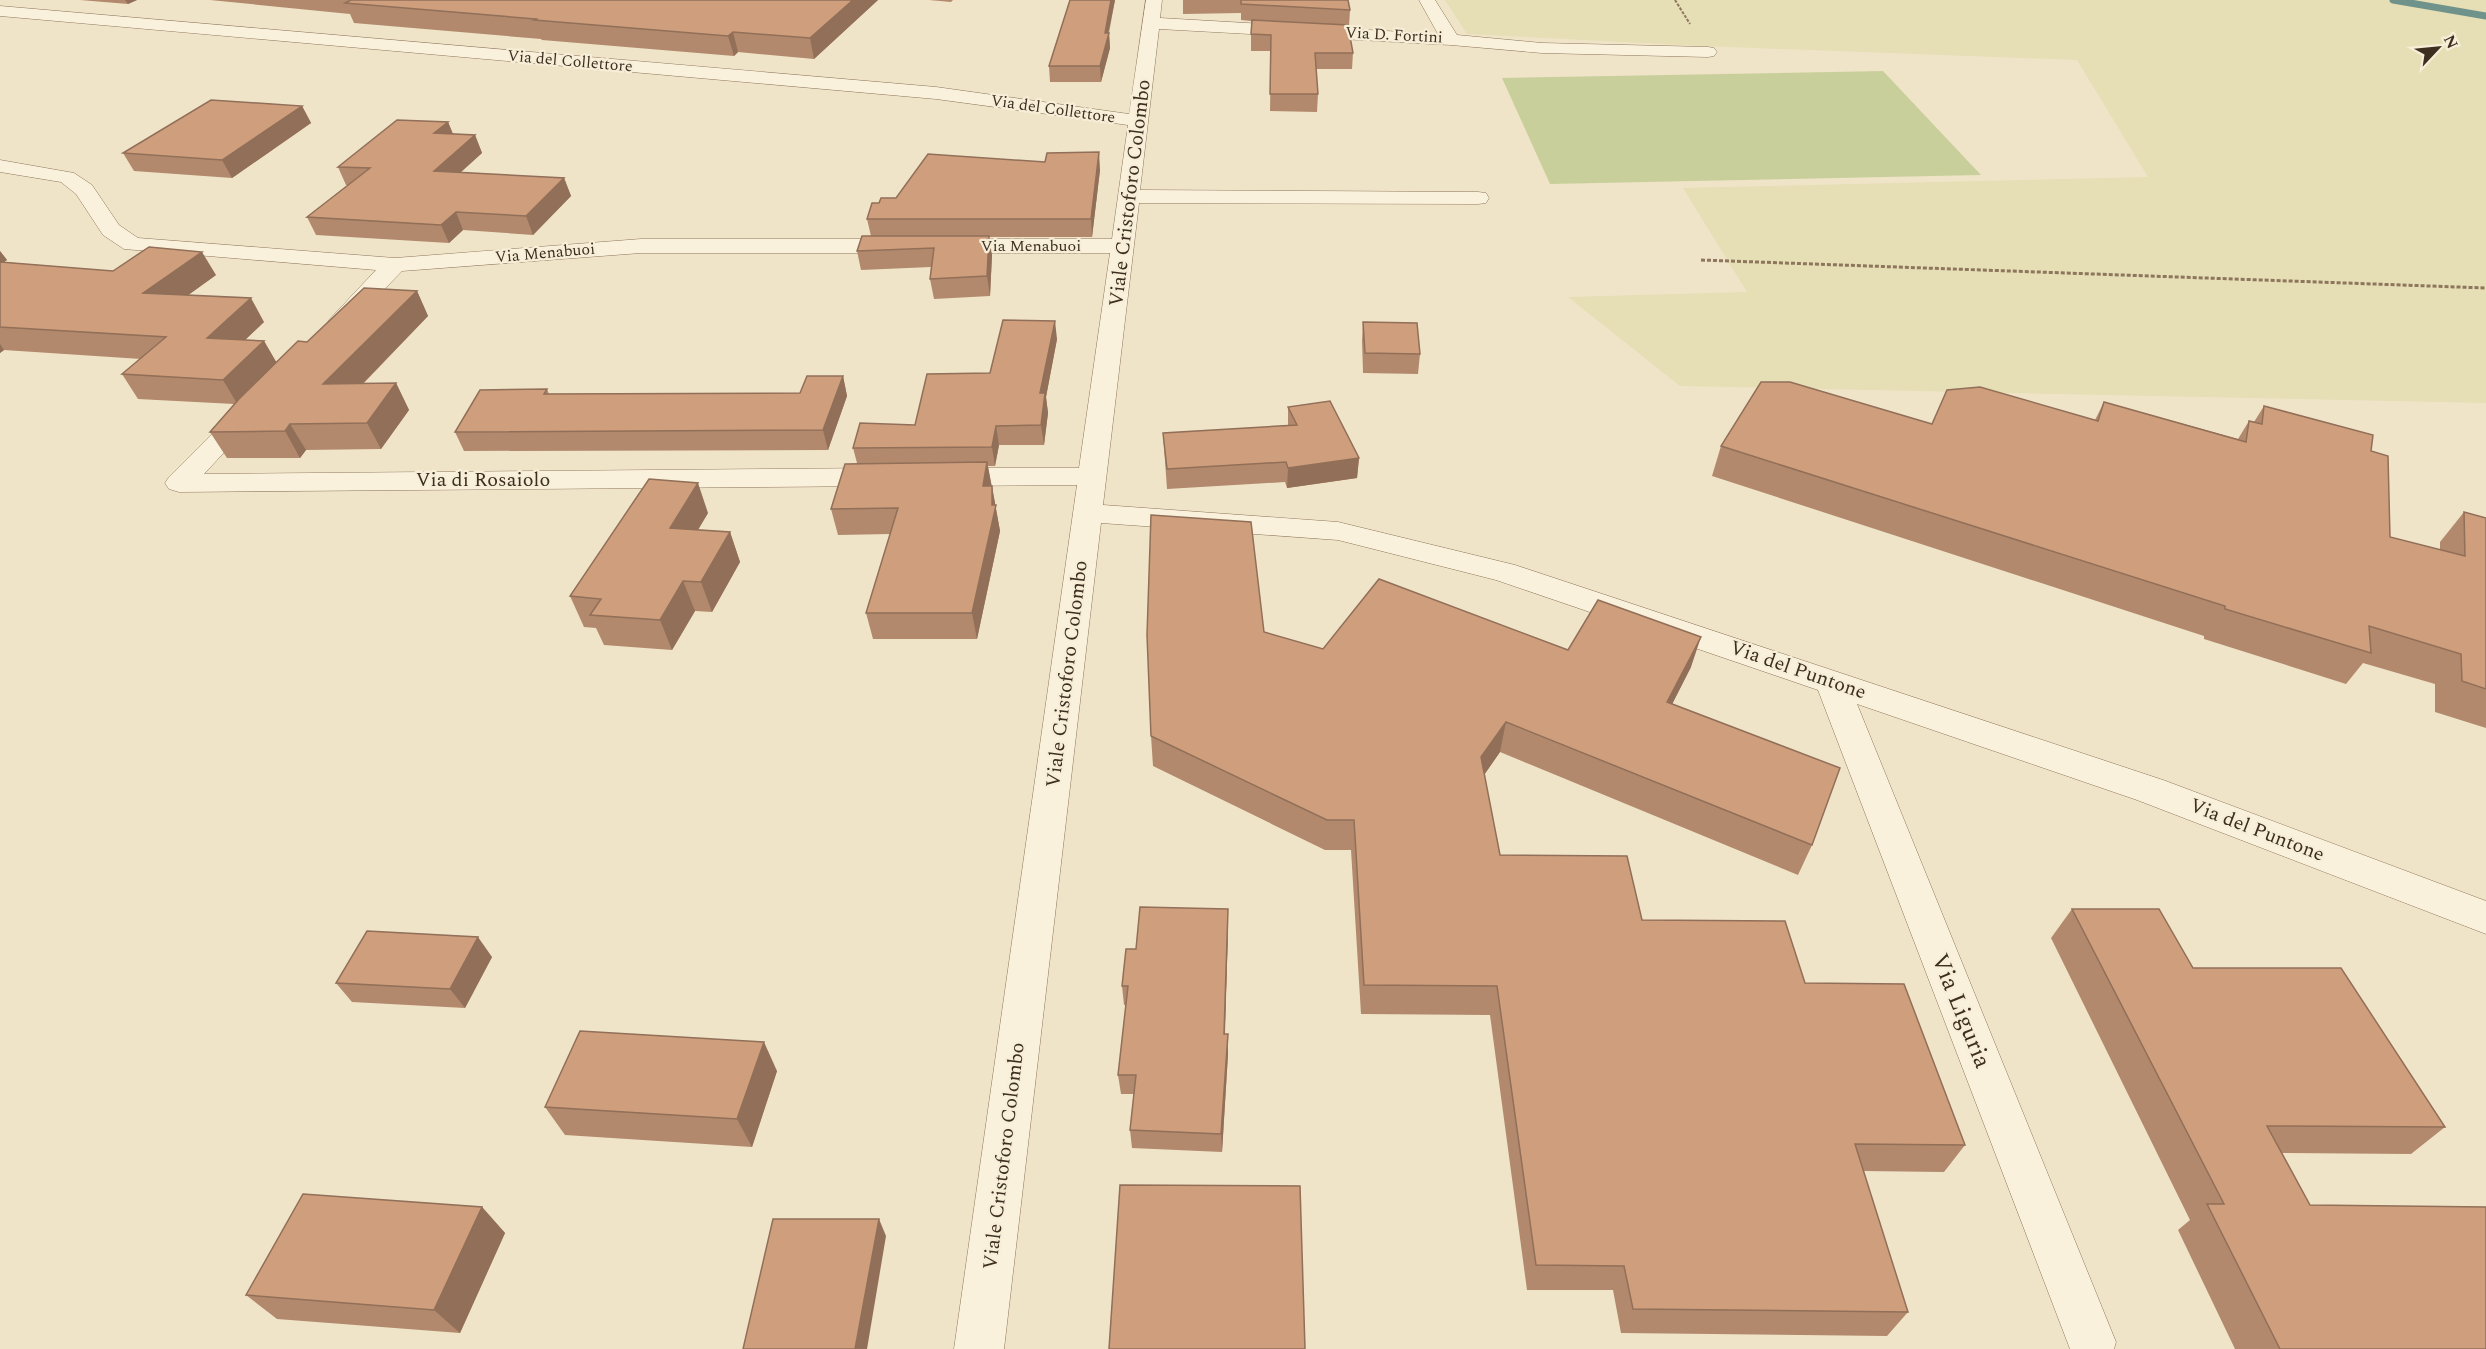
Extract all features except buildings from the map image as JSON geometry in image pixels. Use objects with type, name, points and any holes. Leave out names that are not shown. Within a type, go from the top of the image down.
[{"type":"street","name":"Via D. Fortini","points":[[1427,0],[1451,40]]},
{"type":"street","name":"Via del Collettore","points":[[0,11],[936,93],[1139,121]]},
{"type":"street","name":"Via D. Fortini","points":[[1153,11],[1451,40]]},
{"type":"street","name":"Viale Cristoforo Colombo","points":[[979,1349],[1153,11]]},
{"type":"street","points":[[1451,40],[1542,48],[1708,52]]},
{"type":"street","name":"Via Menabuoi","points":[[0,166],[68,177],[84,190],[111,230],[132,244],[395,266],[641,246],[1123,246]]},
{"type":"street","points":[[1129,196],[1478,198]]},
{"type":"street","points":[[320,341],[395,266]]},
{"type":"street","name":"Via di Rosaiolo","points":[[262,399],[179,483],[1093,476]]},
{"type":"street","name":"Via del Puntone","points":[[1088,513],[1338,531],[1504,572],[2150,790],[2486,918]]},
{"type":"street","name":"Via Liguria","points":[[1831,681],[2092,1342]]},
{"type":"path","points":[[1701,260],[2486,288]]},
{"type":"shaded area","points":[[1445,0],[2486,0],[2486,403],[1680,386],[1568,297],[1747,292],[1683,188],[2148,177],[2077,60],[1702,46],[1467,34]]},
{"type":"green space","points":[[1883,71],[1981,175],[1550,184],[1502,78]]},
{"type":"waterway","points":[[2393,0],[2486,16]]}]
